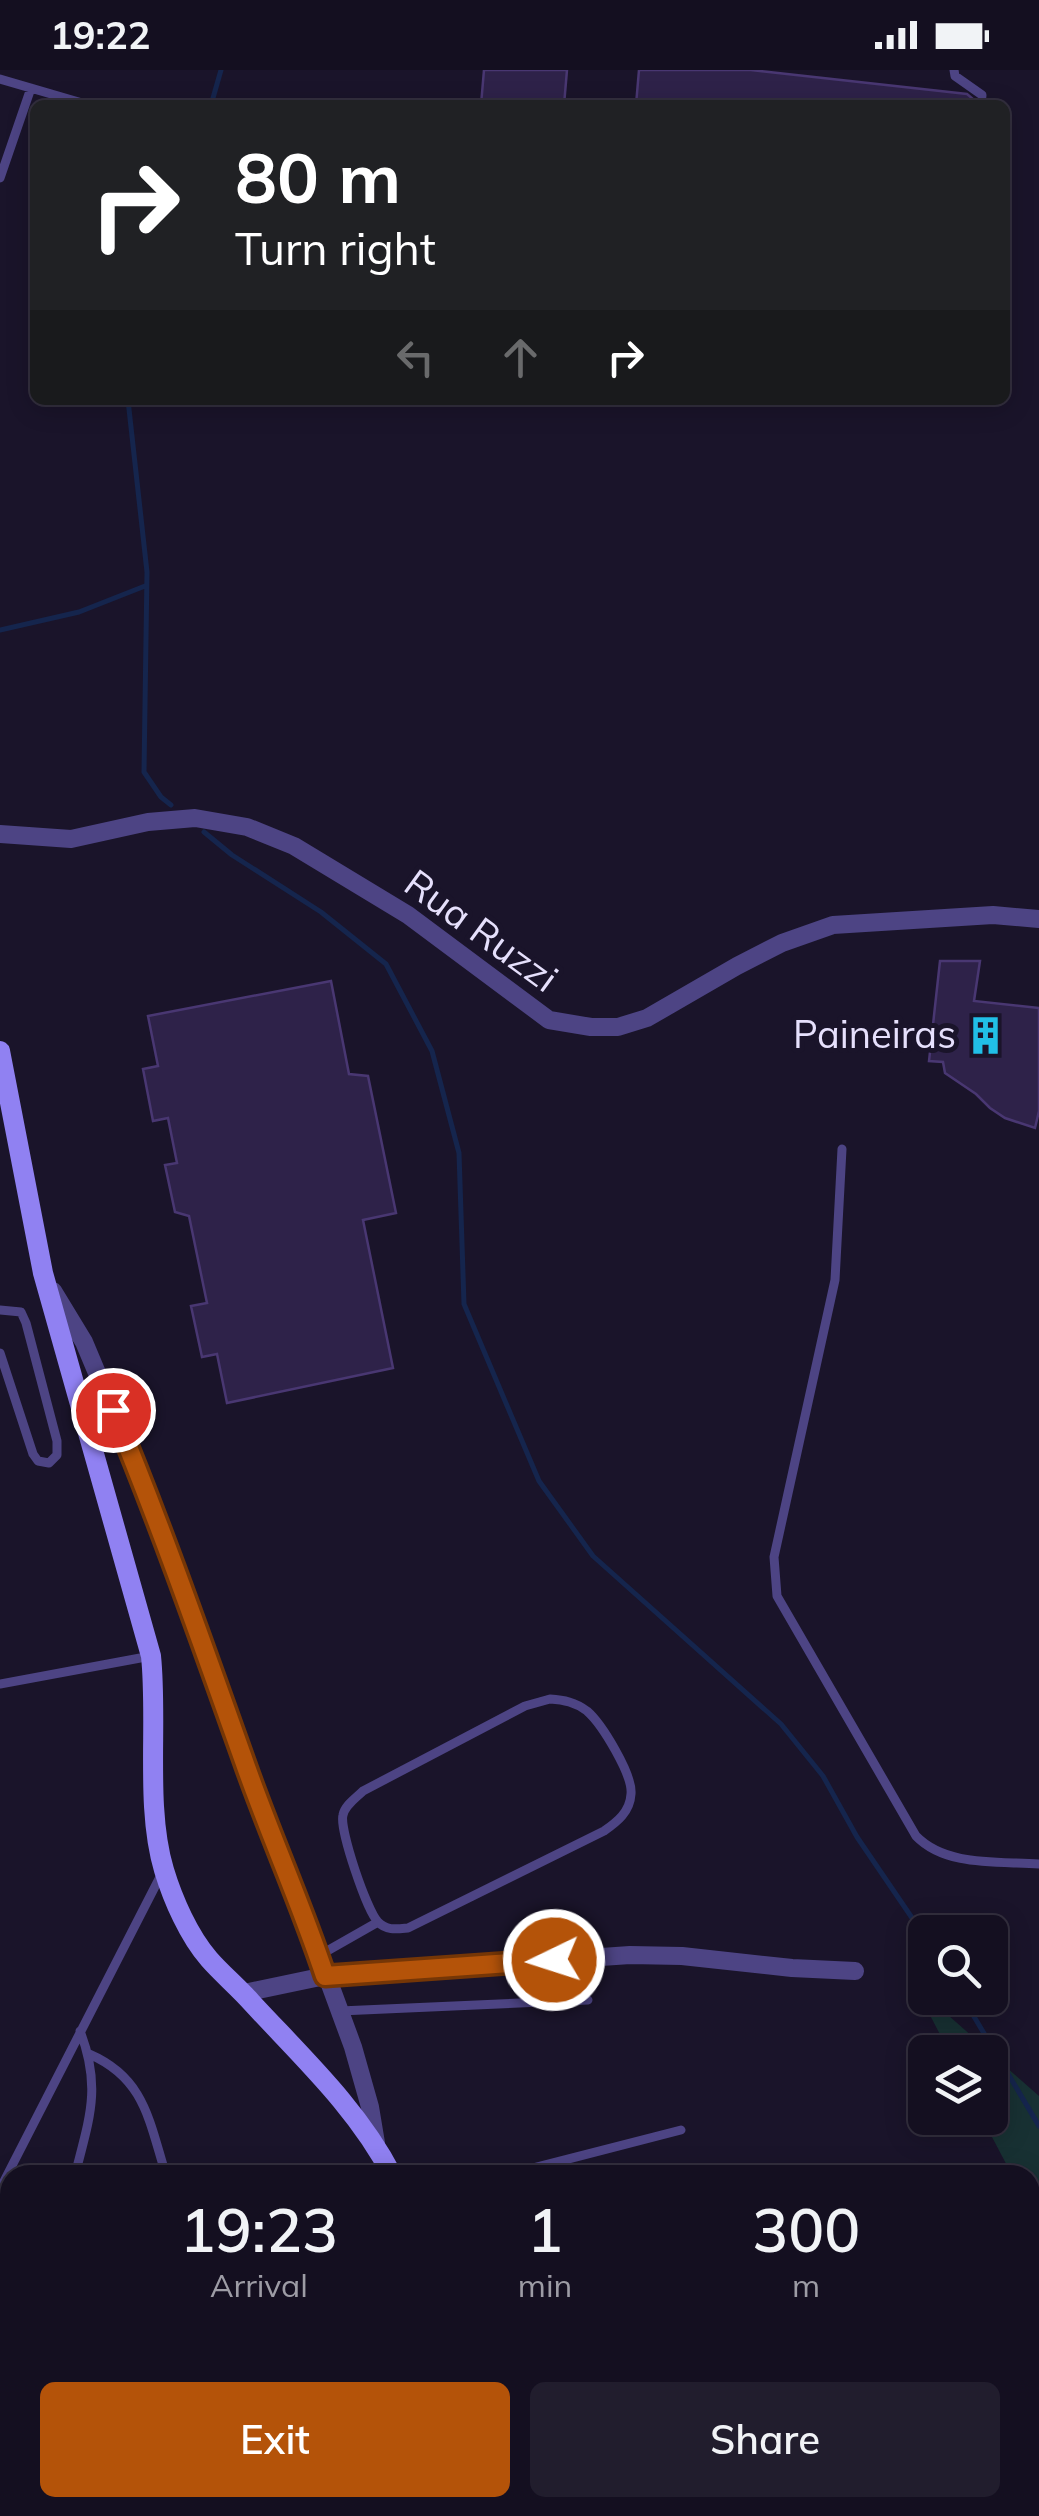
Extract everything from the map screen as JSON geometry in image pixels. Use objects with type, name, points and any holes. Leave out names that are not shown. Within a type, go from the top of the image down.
[{"type":"street","name":"Rua Ruzzi","points":[[0,834],[71,839],[148,822],[195,818],[247,827],[294,846],[408,915],[549,1020],[591,1027],[618,1027],[647,1018],[737,966],[833,925],[993,915],[1039,919]]},
{"type":"street","points":[[0,1050],[43,1273],[151,1656],[156,1700],[156,1824],[164,1869],[181,1912],[207,1957],[324,2080],[376,2143],[387,2165]]},
{"type":"street","points":[[43,1273],[84,1342],[157,1516],[244,1762],[340,2012],[370,2107],[376,2143]]},
{"type":"street","points":[[244,1993],[325,1976],[630,1956],[682,1956],[854,1971]]},
{"type":"lane","points":[[954,70],[955,76],[982,95],[982,100]]},
{"type":"lane","points":[[0,79],[72,100]]},
{"type":"lane","points":[[0,178],[30,88]]},
{"type":"lane","points":[[842,1149],[835,1280],[774,1558],[777,1596],[916,1836],[928,1848],[946,1856],[1039,1864]]},
{"type":"lane","points":[[0,1310],[21,1312],[26,1323],[57,1441],[57,1455],[49,1462],[38,1461],[32,1454],[0,1353]]},
{"type":"lane","points":[[0,1684],[151,1656]]},
{"type":"lane","points":[[550,1698],[570,1701],[588,1712],[604,1730],[630,1781],[631,1797],[617,1822],[408,1928],[392,1930],[378,1922],[342,1828],[342,1813],[350,1802],[363,1791],[524,1706],[550,1698]]},
{"type":"lane","points":[[12,2165],[164,1869]]},
{"type":"lane","points":[[319,1956],[378,1922]]},
{"type":"lane","points":[[340,2012],[588,2000]]},
{"type":"lane","points":[[77,2165],[92,2100],[89,2054],[80,2031]]},
{"type":"lane","points":[[89,2054],[107,2062],[133,2084],[162,2165]]},
{"type":"lane","points":[[545,2165],[681,2130]]},
{"type":"green space","points":[[930,2015],[948,2015],[971,2035],[940,2035]]},
{"type":"green space","points":[[1008,2069],[1039,2096],[1039,2165],[1007,2165],[991,2135],[1008,2135]]},
{"type":"building","points":[[484,70],[567,70],[564,100],[481,100]]},
{"type":"building","points":[[639,70],[751,70],[967,94],[973,99],[973,100],[636,100]]},
{"type":"building","name":"Paineiras","points":[[940,961],[980,961],[974,1001],[1039,1008],[1039,1111],[1035,1128],[1005,1118],[945,1073],[943,1062],[929,1061]]},
{"type":"building","points":[[331,981],[349,1074],[368,1076],[396,1213],[363,1220],[393,1368],[227,1403],[217,1354],[202,1357],[191,1306],[207,1303],[189,1216],[175,1212],[165,1165],[177,1163],[168,1118],[153,1121],[143,1069],[158,1066],[148,1016]]},
{"type":"waterway","points":[[212,100],[221,70]]},
{"type":"waterway","points":[[129,405],[147,572],[144,772],[171,805]]},
{"type":"waterway","points":[[0,630],[79,612],[145,586]]},
{"type":"waterway","points":[[204,832],[232,855],[321,912],[386,964],[432,1051],[459,1153],[464,1304],[539,1481],[593,1556],[781,1724],[823,1776],[857,1837],[910,1915]]},
{"type":"waterway","points":[[973,2015],[1039,2126]]},
{"type":"place","name":"Paineiras","points":[[986,1035]]},
{"type":"route","points":[[113,1410],[170,1550],[325,1976],[554,1960]]}]
